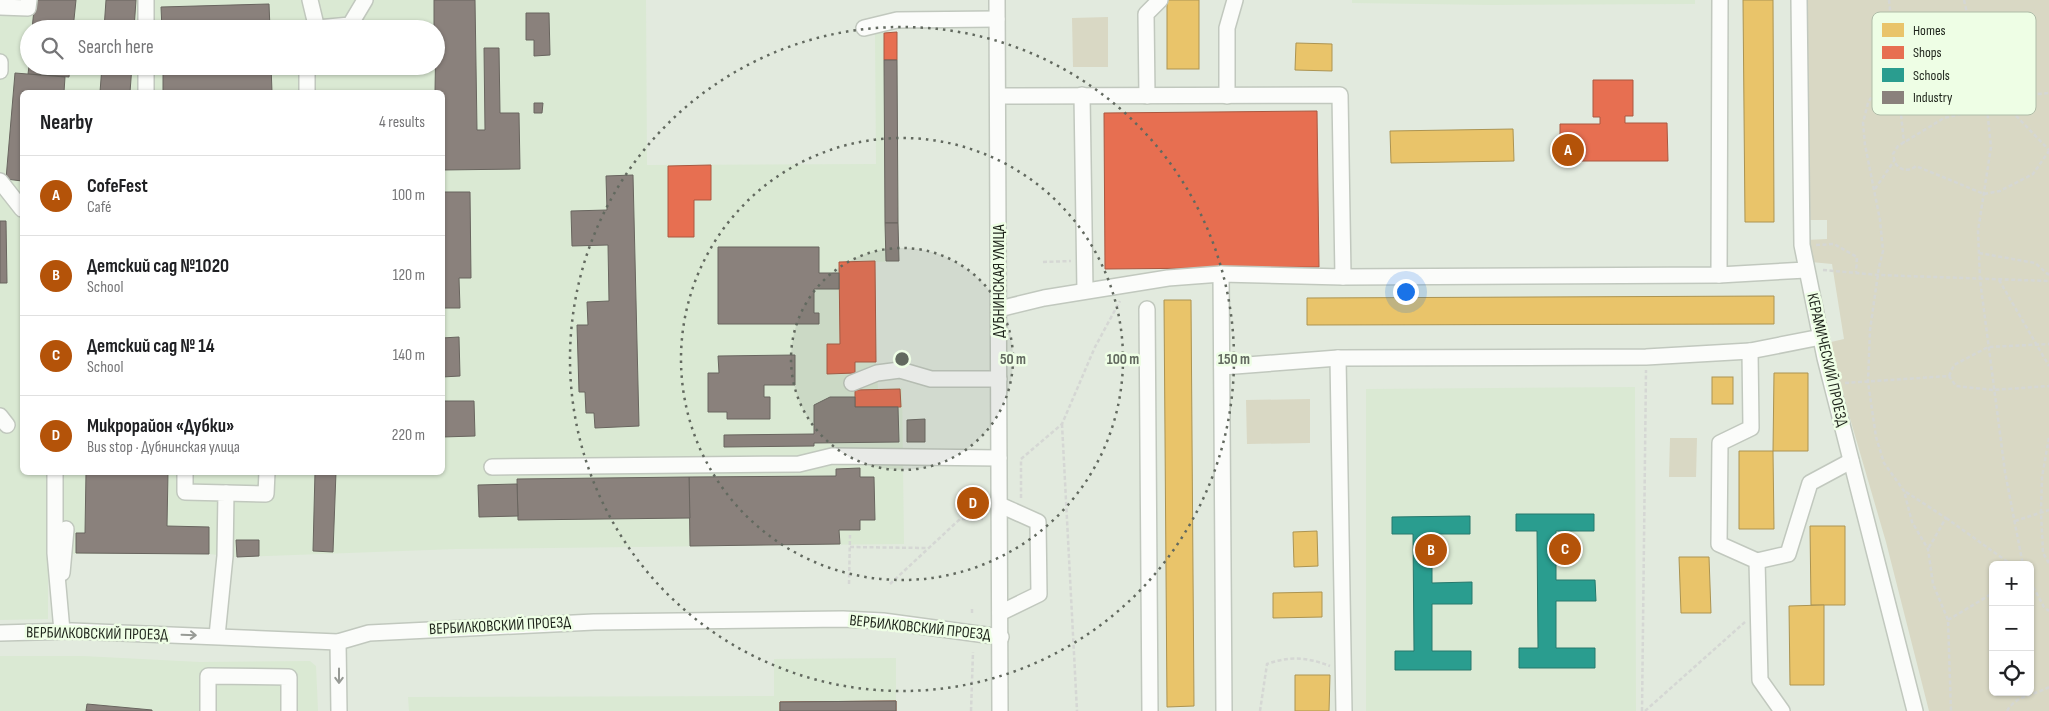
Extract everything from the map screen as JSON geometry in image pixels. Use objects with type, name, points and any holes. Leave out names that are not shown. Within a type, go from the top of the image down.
[{"type":"street","points":[[0,7],[28,8],[29,0]]},
{"type":"street","points":[[146,0],[146,20]]},
{"type":"street","points":[[310,0],[315,20]]},
{"type":"street","points":[[353,20],[365,0]]},
{"type":"street","name":"ДУБНИНСКАЯ УЛИЦА","points":[[997,0],[1000,711]]},
{"type":"street","points":[[1147,96],[1146,14],[1160,0]]},
{"type":"street","points":[[1227,96],[1227,28],[1235,0]]},
{"type":"street","points":[[1719,275],[1720,0]]},
{"type":"street","name":"КЕРАМИЧЕСКИЙ ПРОЕЗД","points":[[1799,0],[1802,244],[1806,270],[1831,385],[1915,711]]},
{"type":"street","points":[[864,28],[897,20],[997,19]]},
{"type":"street","points":[[0,62],[0,71]]},
{"type":"street","points":[[146,75],[146,90]]},
{"type":"street","points":[[307,75],[307,90]]},
{"type":"street","points":[[998,96],[1340,95],[1344,277]]},
{"type":"street","points":[[1082,96],[1085,290]]},
{"type":"street","points":[[0,181],[20,206]]},
{"type":"street","points":[[999,309],[1085,290],[1168,278],[1221,274],[1344,277],[1719,275],[1806,270]]},
{"type":"street","points":[[1221,274],[1224,711]]},
{"type":"street","points":[[1147,309],[1150,711]]},
{"type":"street","points":[[1222,367],[1338,358],[1646,357],[1750,351],[1821,337]]},
{"type":"street","points":[[1750,351],[1751,428],[1720,443],[1719,544],[1757,561],[1788,554],[1810,483],[1851,461]]},
{"type":"street","points":[[1338,358],[1344,711]]},
{"type":"street","points":[[852,383],[877,373],[900,370],[931,379],[999,379]]},
{"type":"street","points":[[492,467],[799,464],[832,456],[999,458]]},
{"type":"street","points":[[55,475],[55,553],[62,631]]},
{"type":"street","points":[[185,475],[185,492],[266,494],[267,475]]},
{"type":"street","points":[[217,636],[225,556],[226,493]]},
{"type":"street","points":[[1000,505],[1038,522],[1039,594],[1000,613]]},
{"type":"street","points":[[59,589],[65,553],[66,529]]},
{"type":"street","points":[[1757,561],[1760,680],[1782,711]]},
{"type":"street","name":"ВЕРБИЛКОВСКИЙ ПРОЕЗД","points":[[0,633],[62,631],[338,642],[369,633],[409,630],[678,620],[884,621],[1001,637]]},
{"type":"street","points":[[338,642],[339,711]]},
{"type":"street","points":[[208,711],[208,676],[289,678],[289,711]]},
{"type":"path","points":[[2036,94],[2049,93]]},
{"type":"path","points":[[1872,96],[1868,103],[1863,123],[1865,145],[1880,220],[1883,251],[1870,330],[1868,382],[1876,436],[1884,463],[1904,491],[1912,522],[1928,549],[1933,584],[1948,620],[1950,711]]},
{"type":"path","points":[[1901,115],[1904,143]]},
{"type":"path","points":[[1874,189],[1894,161],[1894,150],[1944,118],[1957,115]]},
{"type":"path","points":[[1988,115],[1991,148],[1978,231],[1980,280],[2005,472],[2022,561]]},
{"type":"path","points":[[1894,161],[1901,169],[1908,170],[1916,166],[1984,194],[2000,191],[2033,174],[2049,151],[2014,115]]},
{"type":"path","points":[[1802,244],[1834,244],[1857,257],[1856,272]]},
{"type":"path","points":[[1979,253],[2035,263],[2049,275]]},
{"type":"path","points":[[1043,262],[1085,260]]},
{"type":"path","points":[[1806,270],[1980,280],[2049,281]]},
{"type":"path","points":[[2000,280],[2049,366]]},
{"type":"path","points":[[1077,711],[1062,424],[1095,347],[1128,284]]},
{"type":"path","points":[[1949,376],[1954,365],[1988,347],[2049,344]]},
{"type":"path","points":[[1644,711],[1646,357]]},
{"type":"path","points":[[1831,385],[1949,376]]},
{"type":"path","points":[[1949,376],[1956,386],[1993,390],[2049,386]]},
{"type":"path","points":[[1021,515],[1021,459],[1062,424]]},
{"type":"path","points":[[2049,438],[2042,477],[2041,512],[2043,553],[2049,562]]},
{"type":"path","points":[[1904,491],[2006,561]]},
{"type":"path","points":[[2015,520],[2049,510]]},
{"type":"path","points":[[1928,549],[1946,518]]},
{"type":"path","points":[[890,584],[960,519],[983,519]]},
{"type":"path","points":[[849,584],[850,535]]},
{"type":"path","points":[[850,547],[929,548]]},
{"type":"path","points":[[2034,588],[2044,607],[2049,611]]},
{"type":"path","points":[[1948,620],[1989,594]]},
{"type":"path","points":[[1644,711],[1758,611]]},
{"type":"path","points":[[971,711],[973,652]]},
{"type":"path","points":[[1260,711],[1267,664],[1284,658],[1315,660],[1331,667],[1343,676]]},
{"type":"path","points":[[2007,711],[2010,705],[2022,696],[2040,692],[2049,687]]},
{"type":"shaded area","points":[[0,0],[646,0],[647,165],[876,164],[875,32],[897,32],[899,261],[875,262],[876,362],[878,389],[902,388],[904,544],[456,549],[237,557],[209,554],[48,554],[48,619],[0,620]]},
{"type":"shaded area","points":[[1352,0],[1695,0],[1695,4],[1493,5],[1352,3]]},
{"type":"shaded area","points":[[1802,0],[2049,0],[2049,711],[1929,711],[1886,542],[1840,384],[1831,342],[1844,339],[1832,264],[1811,262],[1806,240],[1827,239],[1827,220],[1806,220]]},
{"type":"shaded area","points":[[1108,17],[1108,67],[1073,67],[1072,18]]},
{"type":"shaded area","points":[[1635,387],[1636,711],[1366,711],[1366,389]]},
{"type":"shaded area","points":[[1310,399],[1310,443],[1247,444],[1246,400]]},
{"type":"shaded area","points":[[1670,438],[1697,438],[1696,477],[1669,477]]},
{"type":"shaded area","points":[[0,656],[83,656],[200,662],[310,661],[316,666],[318,711],[0,711]]},
{"type":"shaded area","points":[[896,658],[896,711],[409,711],[408,697],[774,696],[774,659]]},
{"type":"building: Homes","points":[[1167,0],[1199,0],[1199,69],[1167,69]]},
{"type":"building: Homes","points":[[1743,0],[1773,0],[1774,222],[1745,222]]},
{"type":"building: Homes","points":[[1296,43],[1332,44],[1332,71],[1295,70]]},
{"type":"building: Homes","points":[[1513,129],[1514,161],[1391,163],[1390,131]]},
{"type":"building: Homes","points":[[1774,296],[1774,324],[1307,325],[1307,298]]},
{"type":"building: Homes","points":[[1164,300],[1191,300],[1194,706],[1167,707]]},
{"type":"building: Homes","points":[[1774,373],[1808,373],[1808,451],[1773,451]]},
{"type":"building: Homes","points":[[1712,377],[1733,377],[1733,404],[1712,404]]},
{"type":"building: Homes","points":[[1739,451],[1773,451],[1774,529],[1739,529]]},
{"type":"building: Homes","points":[[1810,526],[1845,526],[1845,605],[1811,605]]},
{"type":"building: Homes","points":[[1317,531],[1318,566],[1294,567],[1293,532]]},
{"type":"building: Homes","points":[[1679,557],[1709,557],[1711,613],[1681,613]]},
{"type":"building: Homes","points":[[1322,592],[1322,617],[1273,618],[1273,593]]},
{"type":"building: Homes","points":[[1824,605],[1824,685],[1790,685],[1789,606]]},
{"type":"building: Homes","points":[[1295,675],[1330,675],[1329,711],[1295,711]]},
{"type":"building: Shops","points":[[897,32],[897,60],[884,60],[884,33]]},
{"type":"building: Shops","points":[[1593,80],[1633,80],[1633,116],[1625,116],[1625,123],[1667,123],[1668,161],[1560,161],[1560,124],[1600,124],[1600,117],[1593,117]]},
{"type":"building: Shops","points":[[1317,111],[1319,267],[1105,269],[1104,113]]},
{"type":"building: Shops","points":[[711,165],[711,200],[694,200],[694,237],[668,237],[668,166]]},
{"type":"building: Shops","points":[[875,261],[876,362],[855,362],[855,373],[827,374],[827,344],[840,344],[839,262]]},
{"type":"building: Shops","points":[[900,389],[901,407],[855,407],[855,390]]},
{"type":"building: Shops","points":[[896,701],[896,711],[780,711],[780,702]]},
{"type":"building: Schools","points":[[1516,514],[1594,514],[1594,531],[1556,531],[1556,580],[1595,580],[1596,601],[1556,601],[1556,648],[1595,648],[1595,668],[1519,668],[1519,648],[1538,648],[1537,531],[1516,531]]},
{"type":"building: Schools","points":[[1470,516],[1470,534],[1432,534],[1432,583],[1472,582],[1472,604],[1432,604],[1432,651],[1471,651],[1471,670],[1395,670],[1395,651],[1414,651],[1413,534],[1392,534],[1392,517]]},
{"type":"building: Industry","points":[[35,0],[76,0],[74,20],[33,20]]},
{"type":"building: Industry","points":[[106,0],[136,0],[135,20],[105,20]]},
{"type":"building: Industry","points":[[434,0],[475,0],[477,130],[485,130],[484,48],[499,48],[500,113],[519,113],[520,169],[445,170],[445,90],[435,90],[435,75],[445,75],[445,20],[434,20]]},
{"type":"building: Industry","points":[[269,4],[270,20],[162,20],[161,7]]},
{"type":"building: Industry","points":[[526,13],[549,13],[550,55],[534,56],[534,40],[526,40]]},
{"type":"building: Industry","points":[[884,60],[897,60],[898,223],[885,223]]},
{"type":"building: Industry","points":[[15,73],[20,75],[65,77],[64,90],[20,90],[20,181],[6,179]]},
{"type":"building: Industry","points":[[42,75],[69,75],[69,77]]},
{"type":"building: Industry","points":[[101,75],[131,75],[130,90],[100,90]]},
{"type":"building: Industry","points":[[163,75],[271,75],[272,90],[163,90]]},
{"type":"building: Industry","points":[[534,103],[543,103],[542,113],[534,113]]},
{"type":"building: Industry","points":[[633,175],[639,426],[595,428],[594,413],[586,413],[585,392],[579,392],[577,325],[588,325],[587,302],[609,301],[608,245],[572,246],[571,211],[607,210],[606,176]]},
{"type":"building: Industry","points":[[445,192],[470,192],[471,278],[459,278],[460,308],[445,308]]},
{"type":"building: Industry","points":[[0,221],[6,221],[7,283],[0,283]]},
{"type":"building: Industry","points":[[885,223],[898,223],[899,261],[886,261]]},
{"type":"building: Industry","points":[[718,247],[819,247],[819,273],[839,273],[839,289],[814,289],[814,313],[819,313],[819,324],[718,324]]},
{"type":"building: Industry","points":[[459,337],[460,376],[445,377],[445,338]]},
{"type":"building: Industry","points":[[795,355],[795,385],[764,385],[764,397],[770,397],[770,419],[727,419],[727,412],[708,412],[708,373],[719,373],[718,356]]},
{"type":"building: Industry","points":[[830,397],[855,397],[855,407],[898,407],[899,442],[814,443],[814,446],[724,447],[724,435],[814,434],[814,405]]},
{"type":"building: Industry","points":[[445,401],[474,401],[475,436],[445,437]]},
{"type":"building: Industry","points":[[925,419],[925,442],[907,442],[907,420]]},
{"type":"building: Industry","points":[[860,468],[860,477],[874,477],[875,520],[860,520],[860,530],[839,530],[840,544],[690,546],[689,477],[836,476],[836,469]]},
{"type":"building: Industry","points":[[86,475],[168,475],[167,526],[209,527],[209,554],[76,553],[76,533],[85,533]]},
{"type":"building: Industry","points":[[315,475],[336,475],[333,552],[313,551]]},
{"type":"building: Industry","points":[[689,477],[690,518],[518,520],[517,479]]},
{"type":"building: Industry","points":[[517,484],[518,516],[479,517],[478,485]]},
{"type":"building: Industry","points":[[236,540],[259,540],[259,556],[237,557]]},
{"type":"building: Industry","points":[[896,701],[896,711],[780,711],[780,702]]},
{"type":"building: Industry","points":[[87,704],[152,710],[152,711],[86,711]]},
{"type":"place","name":"CofeFest","points":[[1568,150]]},
{"type":"place","name":"Микрорайон «Дубки»","points":[[973,503]]},
{"type":"place","name":"Детский сад № 14","points":[[1565,549]]},
{"type":"place","name":"Детский сад №1020","points":[[1431,550]]}]
